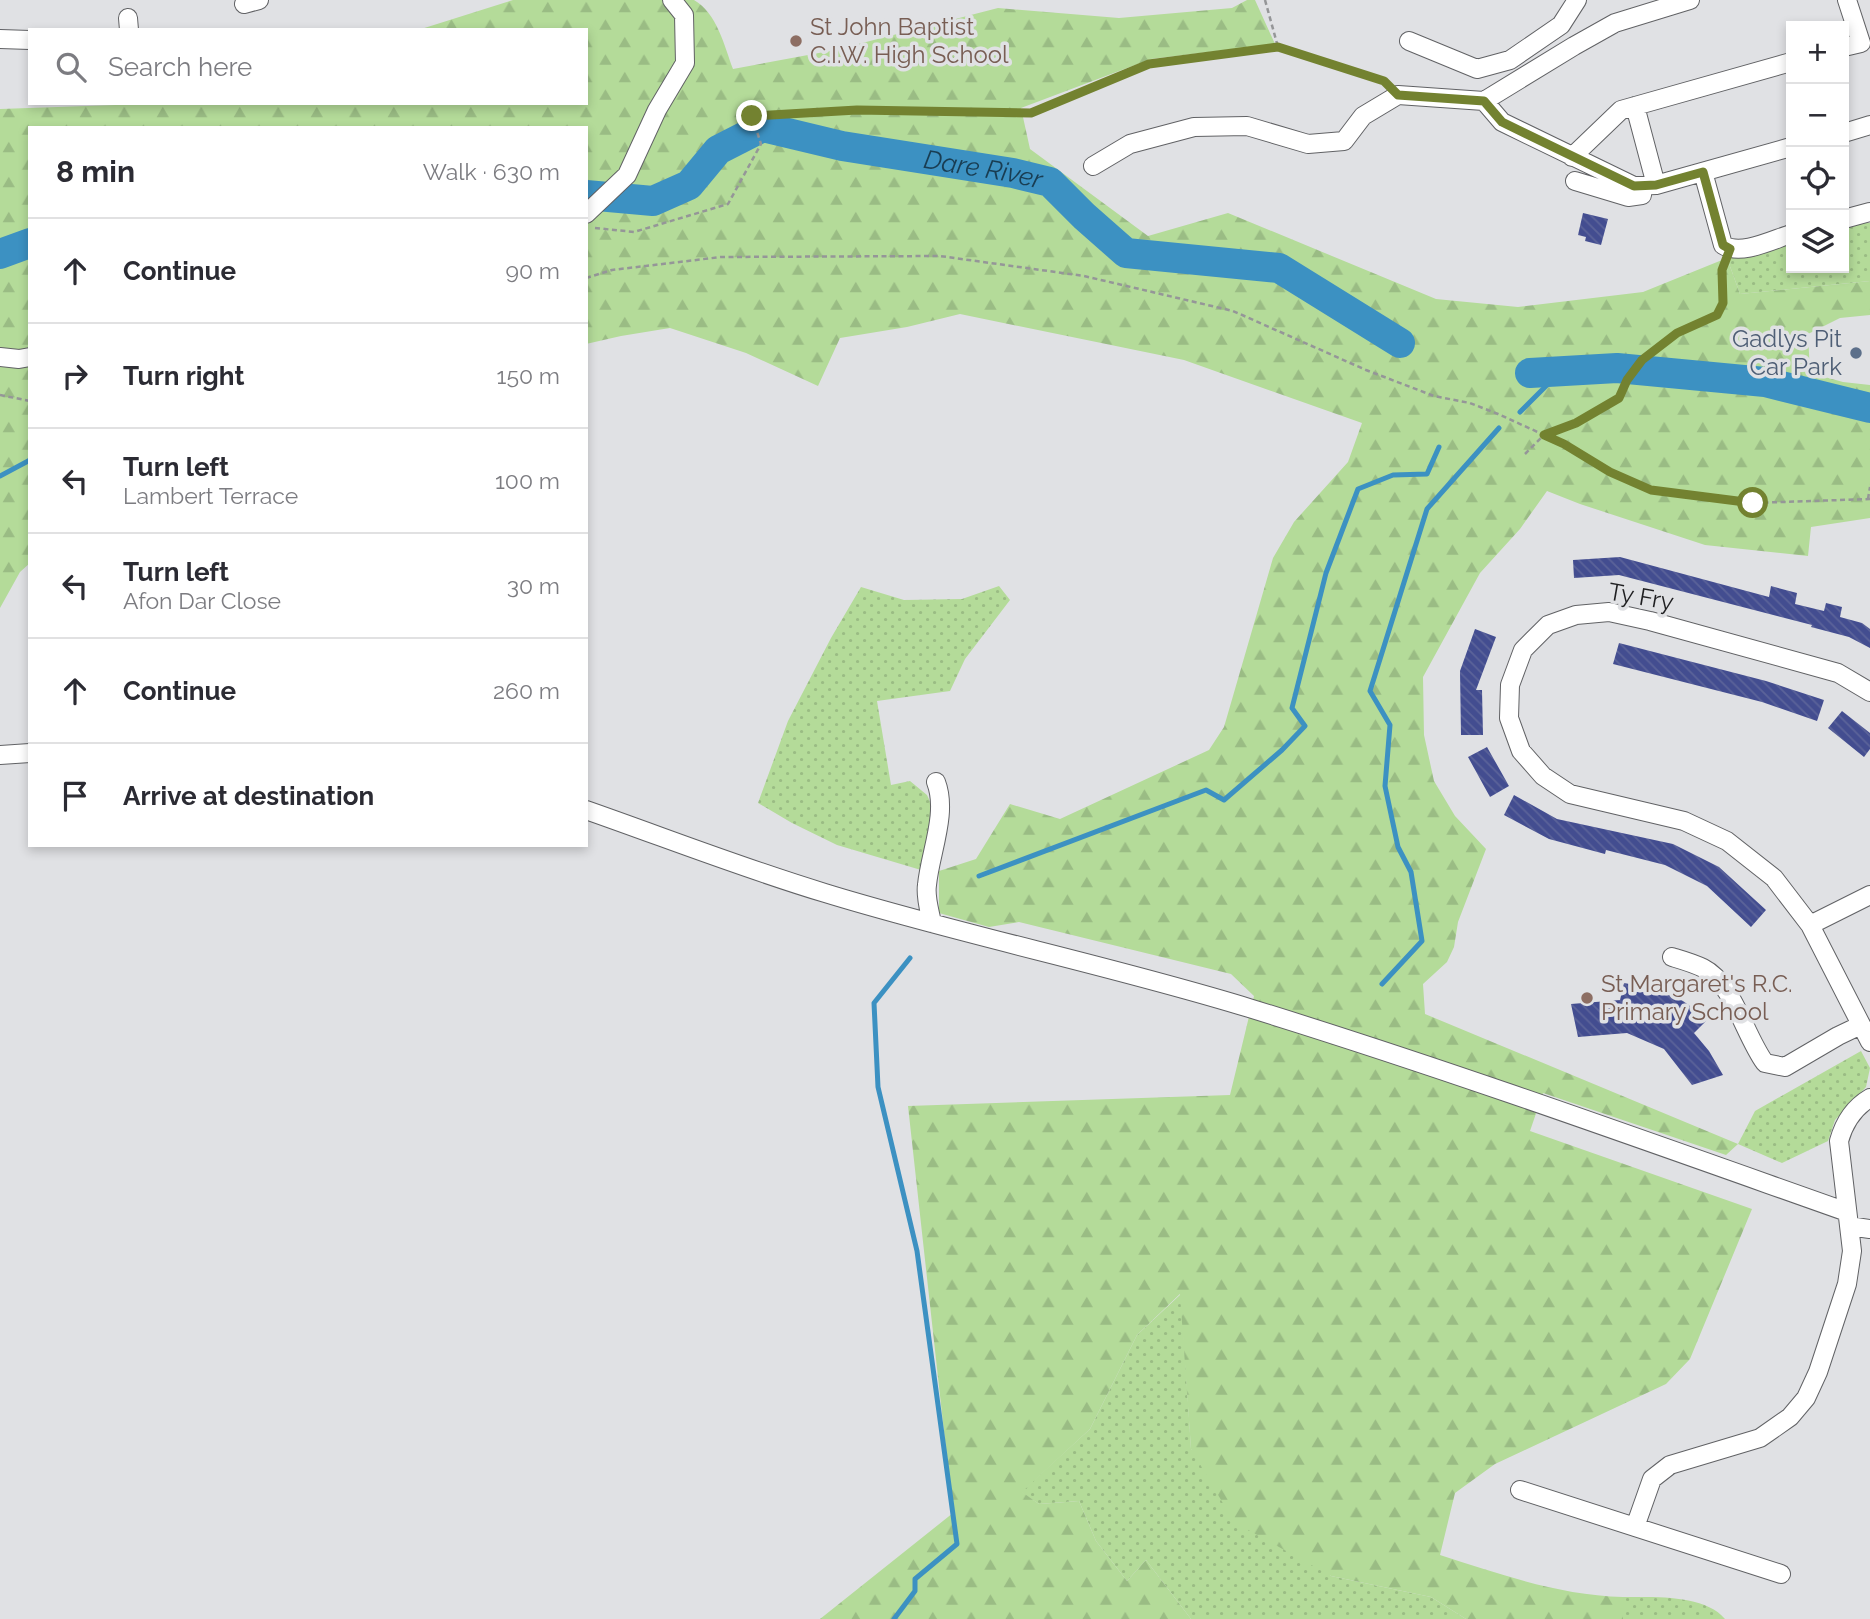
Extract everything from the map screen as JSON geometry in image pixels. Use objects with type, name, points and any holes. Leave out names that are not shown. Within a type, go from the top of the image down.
[{"type":"street","points":[[588,217],[627,175],[657,110],[685,63],[684,15],[672,0]]},
{"type":"street","points":[[1409,41],[1477,69],[1510,60],[1553,31],[1561,25],[1577,0]]},
{"type":"street","points":[[1093,166],[1130,144],[1194,127],[1247,127],[1308,144],[1344,141],[1363,116],[1398,95],[1477,101],[1615,23],[1690,0]]},
{"type":"street","points":[[1847,0],[1861,43],[1849,46]]},
{"type":"street","points":[[1553,31],[1574,46]]},
{"type":"street","points":[[0,39],[28,40]]},
{"type":"street","points":[[1573,156],[1621,110],[1786,63]]},
{"type":"street","points":[[1477,101],[1502,122],[1634,186],[1650,185],[1703,172],[1786,148]]},
{"type":"street","points":[[1634,106],[1650,185]]},
{"type":"street","points":[[1849,131],[1870,125]]},
{"type":"street","points":[[1703,172],[1723,245],[1730,249],[1740,249],[1786,235]]},
{"type":"street","points":[[1575,181],[1628,197],[1642,195],[1650,185]]},
{"type":"street","points":[[1849,218],[1870,212]]},
{"type":"street","points":[[0,357],[19,359],[28,357]]},
{"type":"street","name":"Ty Fry","points":[[1870,692],[1838,673],[1609,612],[1576,615],[1548,625],[1523,650],[1510,685],[1509,718],[1521,751],[1543,776],[1570,794],[1684,821],[1727,841],[1774,878],[1810,925],[1870,1042]]},
{"type":"street","points":[[0,755],[28,753]]},
{"type":"street","points":[[932,923],[926,888],[941,794],[936,782]]},
{"type":"street","points":[[588,811],[823,893],[1044,951],[1273,1016],[1425,1064],[1870,1229]]},
{"type":"street","points":[[1810,925],[1870,895]]},
{"type":"street","points":[[1672,957],[1705,969],[1723,986],[1754,1048],[1765,1063],[1785,1067],[1861,1025]]},
{"type":"street","points":[[1635,1527],[1652,1479],[1670,1465],[1760,1438],[1790,1418],[1806,1398],[1818,1372],[1847,1284],[1852,1251],[1839,1141],[1844,1124],[1862,1103],[1870,1098]]},
{"type":"street","points":[[1521,1490],[1781,1574]]},
{"type":"path","points":[[1265,0],[1278,47]]},
{"type":"path","points":[[588,218],[634,232],[728,204],[761,144],[752,116],[857,110],[1031,113],[1149,64],[1278,47],[1384,81],[1398,95]]},
{"type":"path","points":[[1525,454],[1544,435],[1576,423],[1619,398],[1627,380],[1642,360],[1677,333],[1717,315],[1723,303],[1722,270],[1730,249]]},
{"type":"path","points":[[588,277],[612,270],[721,257],[940,256],[1084,276],[1233,311],[1366,370],[1434,396],[1469,403],[1498,414],[1564,444],[1610,472],[1651,490],[1753,503],[1869,499],[1870,487]]},
{"type":"path","points":[[0,394],[28,401]]},
{"type":"green space","points":[[513,0],[694,0],[714,21],[733,69],[835,50],[998,8],[1119,18],[1232,8],[1247,0],[1255,0],[1275,44],[1151,59],[1021,108],[1030,149],[1148,236],[1228,213],[1436,299],[1518,307],[1643,292],[1727,258],[1740,294],[1870,281],[1870,315],[1840,318],[1808,334],[1810,373],[1843,382],[1870,385],[1870,518],[1811,527],[1808,556],[1705,545],[1547,491],[1520,529],[1480,573],[1423,677],[1424,735],[1434,781],[1455,816],[1486,849],[1458,922],[1454,947],[1447,962],[1423,984],[1425,1014],[1738,1144],[1726,1155],[1543,1093],[1530,1131],[1752,1209],[1690,1359],[1666,1384],[1495,1464],[1455,1493],[1440,1555],[1552,1588],[1623,1597],[1623,1619],[1466,1619],[1431,1597],[1331,1576],[1234,1522],[1191,1449],[1180,1294],[1137,1335],[1090,1429],[1022,1492],[1039,1504],[1079,1501],[1096,1541],[1127,1581],[1146,1560],[1191,1619],[820,1619],[953,1513],[908,1106],[1230,1095],[1254,996],[1231,974],[1019,922],[989,927],[939,913],[939,871],[976,859],[1010,804],[1060,819],[1209,750],[1224,727],[1273,558],[1294,522],[1348,462],[1362,423],[1184,360],[960,314],[907,327],[840,338],[818,386],[746,353],[670,328],[588,344],[588,126],[28,126],[28,565],[20,572],[0,608],[0,109],[115,105],[588,105],[588,28],[424,28]]},
{"type":"green space","points":[[1870,223],[1870,281],[1740,294],[1727,258],[1786,241],[1786,273],[1849,273],[1849,225]]},
{"type":"green space","points":[[999,586],[1010,600],[965,659],[950,691],[877,701],[891,785],[910,781],[927,795],[933,808],[921,870],[837,845],[758,803],[788,721],[861,587],[904,600],[962,599]]},
{"type":"green space","points":[[1861,1051],[1870,1068],[1866,1087],[1835,1120],[1828,1141],[1782,1163],[1738,1144],[1755,1111]]},
{"type":"green space","points":[[1181,1294],[1191,1449],[1331,1576],[1431,1597],[1466,1619],[1191,1619],[1146,1560],[1127,1581],[1096,1541],[1079,1501],[1039,1504],[1021,1492],[1090,1429],[1137,1335]]},
{"type":"green space","points":[[1623,1597],[1663,1597],[1692,1601],[1716,1611],[1725,1619],[1623,1619]]},
{"type":"building","points":[[1583,213],[1608,219],[1601,245],[1585,241],[1586,237],[1578,235]]},
{"type":"building","points":[[1620,557],[1769,597],[1771,586],[1797,593],[1795,604],[1824,611],[1826,603],[1842,607],[1840,617],[1862,623],[1870,629],[1870,648],[1849,637],[1811,627],[1812,625],[1619,575],[1574,578],[1573,560]]},
{"type":"building","points":[[1475,629],[1496,637],[1476,690],[1482,690],[1483,735],[1461,735],[1460,671]]},
{"type":"building","points":[[1619,643],[1766,681],[1824,700],[1817,721],[1762,702],[1613,664]]},
{"type":"building","points":[[1842,711],[1870,733],[1870,749],[1864,757],[1828,728]]},
{"type":"building","points":[[1487,747],[1509,786],[1490,797],[1468,757]]},
{"type":"building","points":[[1514,795],[1557,819],[1673,844],[1719,867],[1766,910],[1751,927],[1707,886],[1665,865],[1606,850],[1605,854],[1549,839],[1504,815]]},
{"type":"building","points":[[1624,983],[1657,989],[1683,1001],[1708,1019],[1694,1033],[1709,1051],[1723,1075],[1692,1085],[1664,1049],[1627,1033],[1578,1037],[1571,1004],[1620,1000]]},
{"type":"waterway","name":"Dare River","points":[[588,195],[653,201],[689,185],[718,150],[763,127],[842,146],[1013,173],[1050,182],[1126,253],[1279,268],[1400,343]]},
{"type":"waterway","name":"Dare River","points":[[0,254],[28,244]]},
{"type":"waterway","name":"Dare River","points":[[1530,373],[1617,368],[1765,382],[1870,408]]},
{"type":"waterway","points":[[1520,412],[1561,371]]},
{"type":"waterway","points":[[1382,984],[1422,941],[1411,872],[1398,847],[1385,786],[1390,725],[1370,691],[1427,509],[1499,428]]},
{"type":"waterway","points":[[979,876],[1206,790],[1224,800],[1282,750],[1305,726],[1292,708],[1326,573],[1358,489],[1393,475],[1427,474],[1439,447]]},
{"type":"waterway","points":[[0,476],[28,461]]},
{"type":"waterway","points":[[894,1619],[915,1591],[915,1579],[957,1544],[917,1251],[878,1087],[874,1003],[910,958]]},
{"type":"place","name":"St John Baptist C.I.W. High School","points":[[796,41]]},
{"type":"place","name":"Gadlys Pit Car Park","points":[[1856,353]]},
{"type":"place","name":"St Margaret's R.C. Primary School","points":[[1587,998]]},
{"type":"route","points":[[752,116],[857,110],[1031,113],[1149,64],[1278,47],[1384,81],[1398,95],[1484,101],[1502,122],[1634,186],[1656,185],[1703,172],[1723,245],[1730,249],[1722,270],[1723,303],[1717,315],[1677,333],[1642,360],[1627,380],[1619,398],[1576,423],[1544,435],[1610,472],[1651,490],[1753,503]]}]
